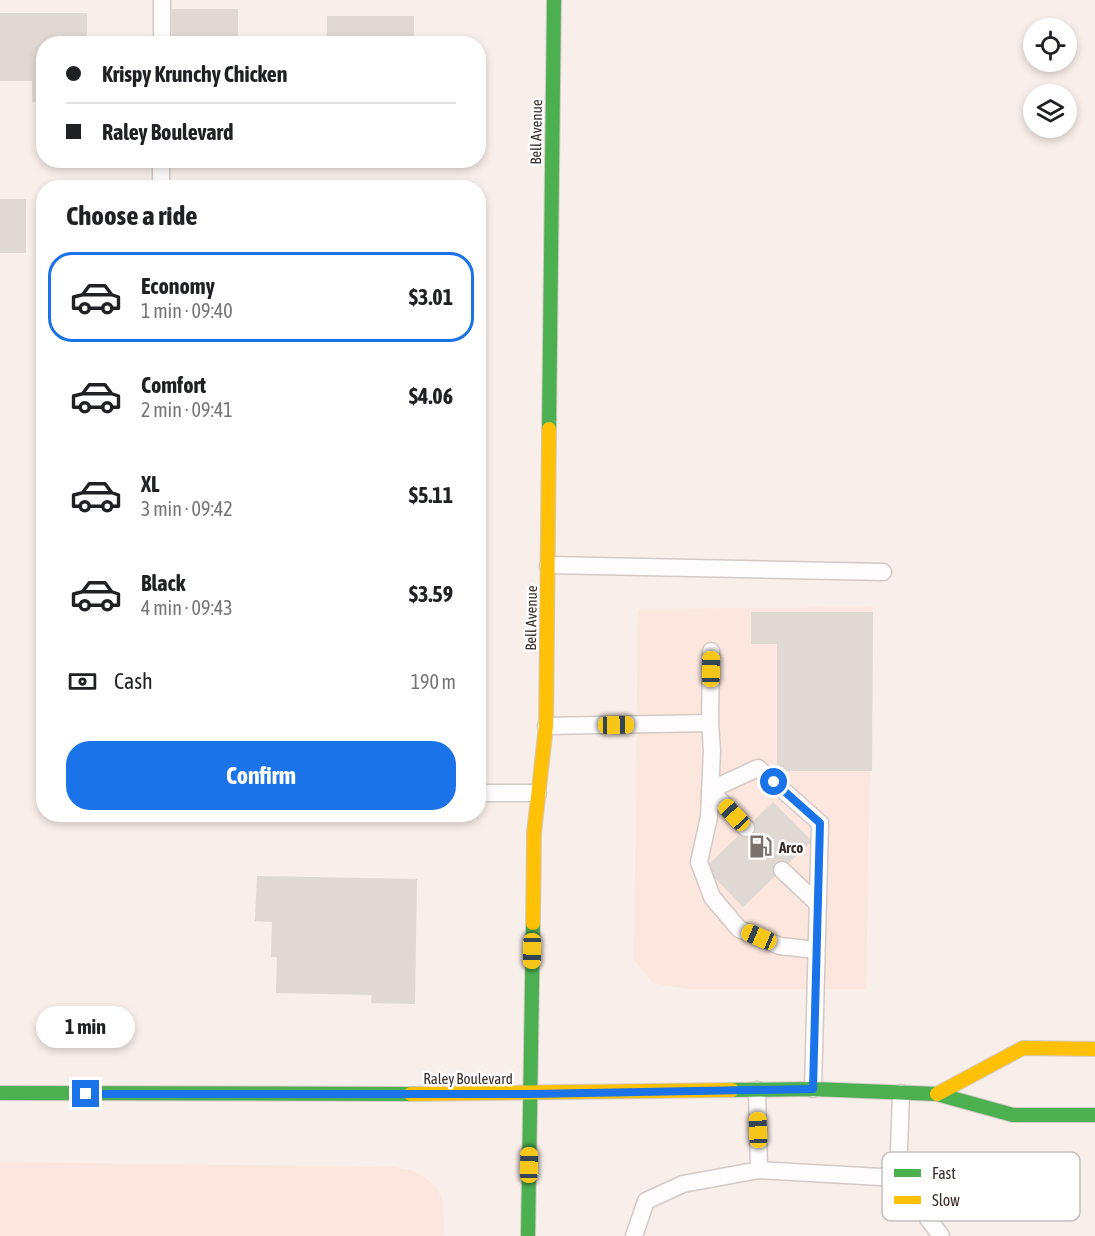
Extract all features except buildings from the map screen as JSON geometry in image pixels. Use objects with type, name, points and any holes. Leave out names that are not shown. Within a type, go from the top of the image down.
[{"type":"main road","name":"Bell Avenue","points":[[528,1236],[534,832],[546,726],[554,0]]},
{"type":"main road","name":"Raley Boulevard","points":[[937,1094],[1023,1048],[1095,1049]]},
{"type":"main road","name":"Raley Boulevard","points":[[0,1094],[530,1094],[813,1089],[937,1094],[1013,1115],[1095,1115]]},
{"type":"lane","points":[[162,0],[162,36]]},
{"type":"lane","points":[[548,565],[883,572]]},
{"type":"lane","points":[[711,651],[712,751],[709,817],[699,862],[712,897],[739,929],[780,946],[816,950]]},
{"type":"lane","points":[[546,726],[710,723]]},
{"type":"lane","points":[[710,789],[758,768],[820,823],[813,1089]]},
{"type":"lane","points":[[710,789],[746,828]]},
{"type":"lane","points":[[486,793],[538,793]]},
{"type":"lane","points":[[782,870],[818,904]]},
{"type":"lane","points":[[757,1090],[759,1170]]},
{"type":"lane","points":[[898,1152],[901,1093]]},
{"type":"lane","points":[[634,1236],[646,1201],[683,1184],[759,1170],[882,1177]]},
{"type":"lane","points":[[930,1221],[942,1236]]},
{"type":"shaded area","points":[[873,607],[866,989],[687,989],[653,983],[634,960],[638,609]]},
{"type":"shaded area","points":[[0,1162],[393,1167],[411,1170],[425,1177],[437,1188],[442,1200],[444,1236],[0,1236]]},
{"type":"traffic: fast","points":[[549,429],[554,0]]},
{"type":"traffic: fast","points":[[528,1236],[533,923]]},
{"type":"traffic: fast","points":[[732,1090],[813,1089],[937,1094],[1013,1115],[1095,1115]]},
{"type":"traffic: fast","points":[[0,1093],[411,1094]]},
{"type":"traffic: slow","points":[[533,923],[534,833],[546,726],[549,429]]},
{"type":"traffic: slow","points":[[937,1094],[1023,1048],[1095,1049]]},
{"type":"traffic: slow","points":[[411,1094],[732,1090]]},
{"type":"place","name":"Arco","points":[[761,847]]},
{"type":"route","points":[[86,1094],[530,1094],[813,1089],[820,823],[774,782]]}]
